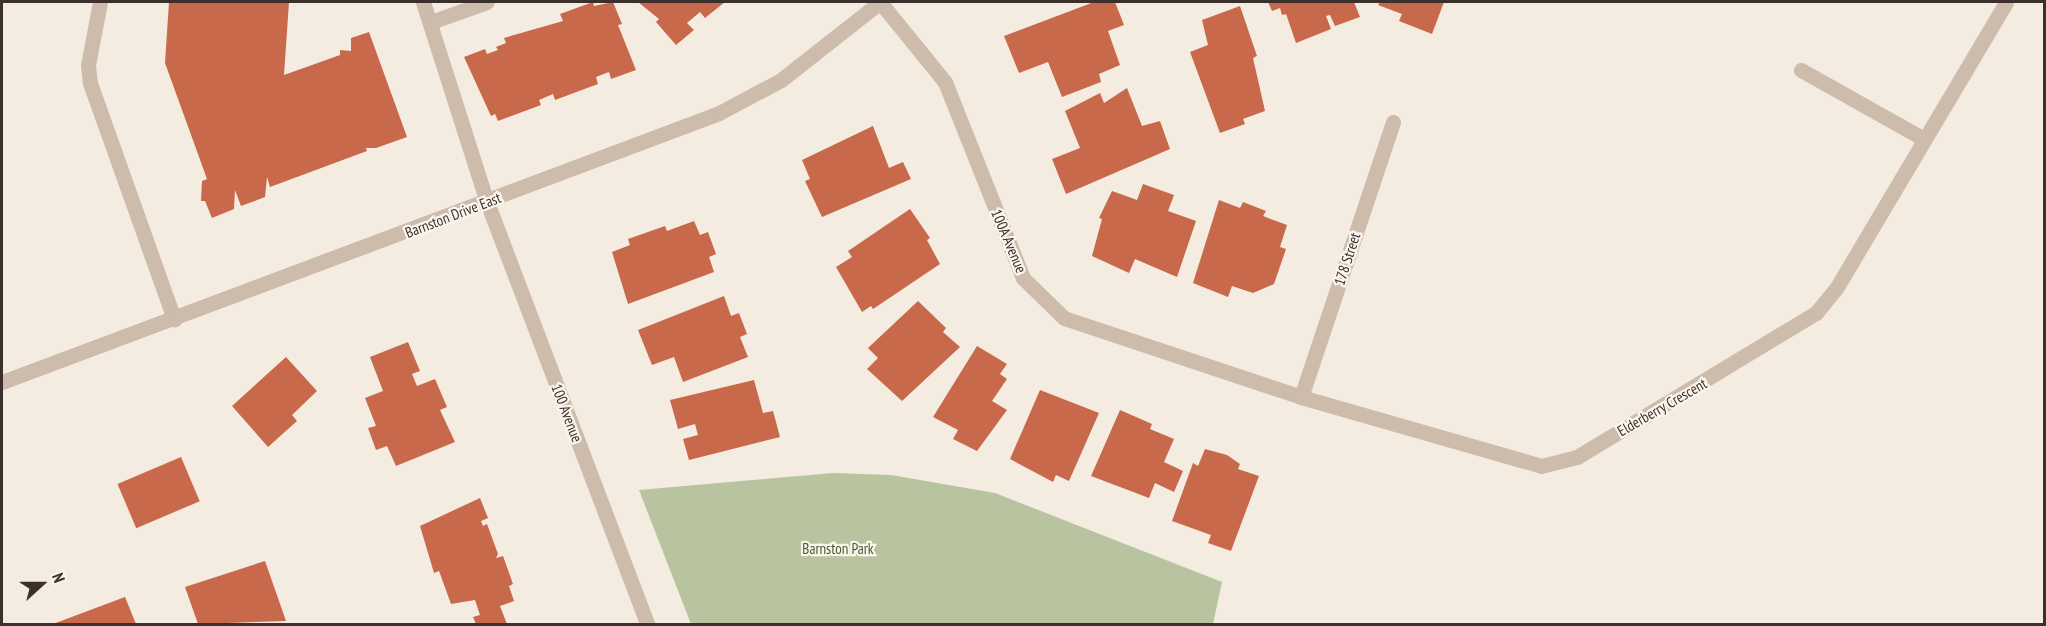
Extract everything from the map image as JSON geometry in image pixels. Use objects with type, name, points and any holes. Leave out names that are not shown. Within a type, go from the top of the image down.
[{"type":"street","points":[[100,2],[88,65],[90,83],[174,319]]},
{"type":"street","name":"100 Avenue","points":[[423,2],[487,202],[647,624]]},
{"type":"street","points":[[431,22],[487,2]]},
{"type":"street","name":"Barnston Drive East","points":[[2,382],[487,202],[719,113],[781,80],[880,2]]},
{"type":"street","name":"100A Avenue","points":[[880,2],[945,82],[1023,278],[1064,318],[1301,397]]},
{"type":"street","name":"Elderberry Crescent","points":[[1301,397],[1524,463],[1541,466],[1576,457],[1816,314],[1837,287],[2006,2]]},
{"type":"street","points":[[1801,70],[1924,139]]},
{"type":"street","name":"178 Street","points":[[1301,397],[1393,122]]},
{"type":"green space","name":"Barnston Park","points":[[833,473],[891,475],[995,493],[1222,582],[1213,624],[691,624],[639,490]]},
{"type":"building","points":[[169,2],[289,2],[284,75],[340,55],[340,50],[351,51],[351,38],[369,32],[407,137],[376,148],[366,148],[367,151],[270,187],[267,177],[265,197],[241,206],[235,190],[234,209],[212,218],[205,201],[201,201],[202,181],[207,179],[165,63]]},
{"type":"building","points":[[593,2],[594,6],[613,2],[622,24],[618,25],[636,70],[611,79],[609,72],[596,77],[598,84],[555,100],[553,94],[539,100],[541,105],[498,121],[495,114],[491,116],[464,57],[485,49],[487,54],[498,50],[496,47],[506,43],[504,38],[563,21],[560,14]]},
{"type":"building","points":[[638,2],[725,2],[705,18],[700,12],[687,23],[694,30],[676,45],[656,22],[659,19]]},
{"type":"building","points":[[1094,2],[1115,2],[1124,25],[1108,31],[1120,65],[1099,74],[1101,82],[1062,97],[1048,62],[1019,73],[1004,36]]},
{"type":"building","points":[[1268,2],[1354,2],[1360,17],[1335,26],[1330,15],[1326,16],[1331,29],[1296,43],[1286,14],[1282,15],[1280,8],[1272,11]]},
{"type":"building","points":[[1380,2],[1444,2],[1432,34],[1399,21],[1402,14],[1378,5]]},
{"type":"building","points":[[1240,6],[1257,56],[1253,58],[1265,111],[1243,119],[1245,124],[1220,133],[1190,52],[1208,45],[1202,20]]},
{"type":"building","points":[[1127,88],[1142,126],[1160,121],[1170,149],[1066,194],[1052,159],[1080,148],[1065,111],[1100,93],[1104,103]]},
{"type":"building","points":[[873,126],[889,168],[903,162],[911,179],[822,217],[805,181],[810,179],[802,160]]},
{"type":"building","points":[[1143,184],[1174,195],[1168,211],[1196,221],[1177,277],[1135,259],[1129,273],[1092,256],[1102,219],[1099,218],[1112,191],[1137,200]]},
{"type":"building","points":[[1219,200],[1240,208],[1243,202],[1266,211],[1263,216],[1287,225],[1280,247],[1286,249],[1274,284],[1253,293],[1232,286],[1228,297],[1193,283]]},
{"type":"building","points":[[910,209],[930,238],[927,240],[940,264],[873,309],[871,306],[862,312],[836,267],[852,257],[848,251]]},
{"type":"building","points":[[694,221],[700,235],[708,232],[716,254],[709,257],[714,272],[628,304],[612,252],[630,245],[628,239],[665,226],[667,231]]},
{"type":"building","points":[[724,296],[731,316],[739,313],[747,334],[740,337],[748,357],[683,382],[674,357],[652,365],[638,330]]},
{"type":"building","points":[[918,301],[946,328],[943,332],[960,347],[902,401],[867,369],[878,358],[868,348]]},
{"type":"building","points":[[408,342],[420,371],[412,374],[417,386],[435,379],[447,407],[440,410],[455,442],[396,466],[387,446],[376,450],[368,428],[376,426],[365,398],[383,391],[370,357]]},
{"type":"building","points":[[977,346],[1007,364],[1000,374],[1007,379],[992,401],[1007,410],[977,451],[953,439],[958,430],[933,417]]},
{"type":"building","points":[[286,357],[317,391],[292,415],[297,421],[268,447],[232,406]]},
{"type":"building","points":[[754,380],[763,413],[773,411],[780,437],[689,460],[683,439],[698,435],[695,424],[678,429],[670,400]]},
{"type":"building","points":[[1040,390],[1099,413],[1069,481],[1056,475],[1053,482],[1010,459]]},
{"type":"building","points":[[1120,410],[1152,424],[1150,429],[1174,439],[1164,462],[1183,471],[1174,492],[1155,483],[1149,498],[1091,476]]},
{"type":"building","points":[[1205,449],[1227,455],[1240,464],[1238,469],[1259,476],[1231,551],[1208,543],[1211,535],[1172,521],[1193,463],[1198,466]]},
{"type":"building","points":[[181,457],[200,501],[136,528],[117,484]]},
{"type":"building","points":[[480,498],[488,518],[481,521],[483,526],[487,524],[498,554],[496,558],[503,556],[513,584],[509,586],[514,601],[500,606],[507,624],[476,624],[473,617],[480,615],[475,600],[451,604],[439,571],[434,573],[420,526]]},
{"type":"building","points":[[265,561],[286,621],[198,624],[185,587]]},
{"type":"building","points":[[125,597],[136,624],[53,624]]}]
